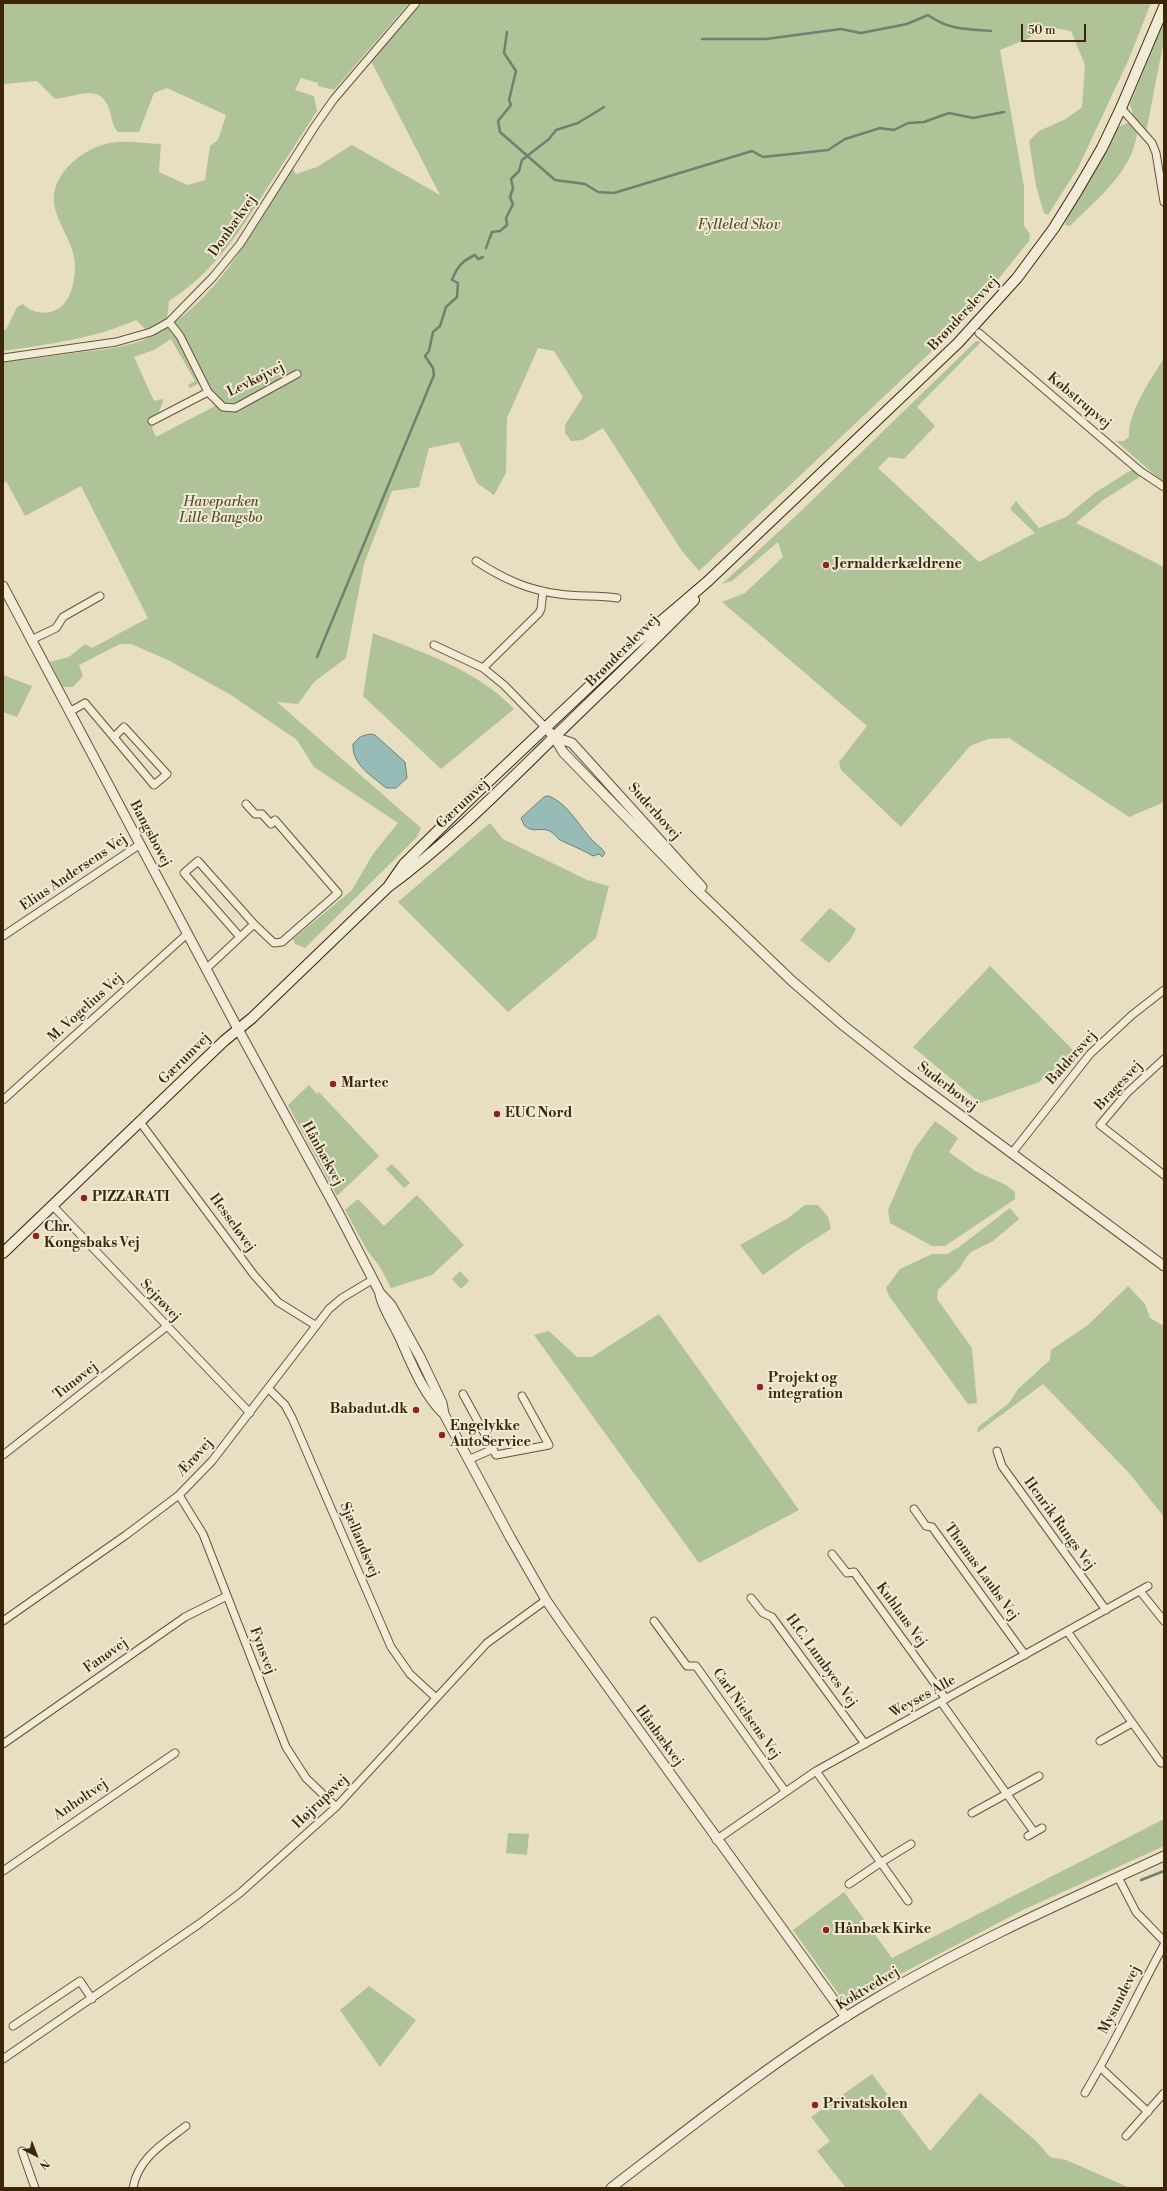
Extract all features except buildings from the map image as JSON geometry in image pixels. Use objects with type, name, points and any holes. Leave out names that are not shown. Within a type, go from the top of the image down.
[{"type":"main road","name":"Brønderslevvej","points":[[546,728],[632,646],[707,582],[958,343],[1018,278],[1054,228],[1102,148],[1121,108],[1164,7]]},
{"type":"main road","name":"Brønderslevvej","points":[[554,737],[640,656],[696,597],[707,582]]},
{"type":"main road","name":"Gærumvej","points":[[388,887],[404,864],[546,728]]},
{"type":"main road","name":"Gærumvej","points":[[3,1253],[224,1040],[252,1018],[388,887],[410,870],[471,816],[554,737]]},
{"type":"street","name":"Donbækvej","points":[[3,358],[116,342],[150,332],[169,322],[213,277],[240,244],[326,110],[416,3]]},
{"type":"street","points":[[1121,108],[1152,143],[1156,153],[1164,202]]},
{"type":"street","name":"Levkøjvej","points":[[169,322],[180,336],[208,392],[223,407],[235,408],[297,374]]},
{"type":"street","name":"Købstrupvej","points":[[979,333],[1140,471],[1164,487]]},
{"type":"street","name":"Levkøjvej","points":[[152,421],[208,392]]},
{"type":"street","points":[[476,561],[520,586],[543,591],[617,598]]},
{"type":"street","name":"Bangsbovej","points":[[3,586],[31,640],[71,711],[139,845],[238,1029]]},
{"type":"street","points":[[483,668],[538,613],[541,609],[543,591]]},
{"type":"street","points":[[31,640],[56,628],[63,617],[100,596]]},
{"type":"street","points":[[434,646],[483,668],[504,685],[546,728]]},
{"type":"street","name":"Bangsbovej","points":[[71,711],[85,703],[154,786],[167,774],[124,728],[114,737]]},
{"type":"street","name":"Suderbovej","points":[[546,728],[554,737],[563,752],[694,887],[726,916],[792,981],[844,1026],[1164,1266]]},
{"type":"street","name":"Suderbovej","points":[[554,737],[572,743],[647,824],[726,916]]},
{"type":"street","name":"Bangsbovej","points":[[240,937],[184,873],[198,861],[254,924],[274,943],[282,942],[338,893],[275,820],[271,824],[262,814],[254,814],[246,804]]},
{"type":"street","name":"Elius Andersens Vej","points":[[3,936],[139,845]]},
{"type":"street","points":[[206,969],[254,924]]},
{"type":"street","name":"M. Vogelius Vej","points":[[3,1100],[187,934]]},
{"type":"street","name":"Baldersvej","points":[[1012,1153],[1090,1054],[1132,1015],[1164,990]]},
{"type":"street","name":"Hånbækvej","points":[[238,1029],[338,1212],[372,1280],[380,1293],[391,1306],[420,1358],[442,1403],[444,1414],[546,1600],[716,1840],[846,2017]]},
{"type":"street","name":"Bragesvej","points":[[1164,1059],[1127,1093],[1100,1125],[1164,1175]]},
{"type":"street","name":"Hesseløvej","points":[[140,1122],[254,1275],[278,1302],[315,1325]]},
{"type":"street","name":"Sejrøvej","points":[[53,1206],[166,1327],[250,1413]]},
{"type":"street","name":"Ærøvej","points":[[3,1620],[126,1535],[178,1495],[212,1461],[250,1413],[315,1325],[342,1298],[372,1280]]},
{"type":"street","name":"Tunøvej","points":[[3,1455],[166,1327]]},
{"type":"street","name":"Sjællandsvej","points":[[268,1388],[285,1405],[292,1418],[391,1647],[410,1674],[435,1697]]},
{"type":"street","points":[[463,1394],[496,1454],[549,1446],[522,1396]]},
{"type":"street","points":[[468,1460],[493,1449]]},
{"type":"street","name":"Henrik Rungs Vej","points":[[997,1451],[1002,1466],[1106,1610]]},
{"type":"street","name":"Fynsvej","points":[[178,1495],[203,1534],[286,1747],[306,1778],[336,1807]]},
{"type":"street","name":"Thomas Laubs Vej","points":[[914,1509],[926,1526],[932,1527],[1026,1655]]},
{"type":"street","name":"Kuhlaus Vej","points":[[832,1554],[847,1573],[854,1572],[943,1700]]},
{"type":"street","name":"Weyses Alle","points":[[716,1840],[816,1771],[1148,1586]]},
{"type":"street","points":[[1140,1591],[1164,1621]]},
{"type":"street","name":"Fanøvej","points":[[3,1744],[185,1617],[227,1596]]},
{"type":"street","name":"H.C. Lumbyes Vej","points":[[751,1598],[762,1613],[772,1617],[865,1744]]},
{"type":"street","name":"Højrupsvej","points":[[3,2059],[205,1920],[240,1893],[336,1807],[435,1697],[487,1643],[546,1600]]},
{"type":"street","name":"Carl Nielsens Vej","points":[[654,1621],[687,1666],[696,1666],[785,1791]]},
{"type":"street","points":[[1067,1631],[1161,1763],[1164,1763]]},
{"type":"street","points":[[943,1700],[1031,1834],[1042,1828]]},
{"type":"street","points":[[1100,1741],[1132,1723]]},
{"type":"street","name":"Anholtvej","points":[[3,1870],[175,1753]]},
{"type":"street","points":[[816,1771],[908,1901]]},
{"type":"street","points":[[972,1813],[1039,1776]]},
{"type":"street","points":[[849,1884],[912,1844]]},
{"type":"street","name":"Koktvedvej","points":[[611,2188],[767,2070],[846,2017],[899,1986],[1027,1918],[1164,1856]]},
{"type":"street","points":[[1118,1877],[1136,1912],[1164,1941]]},
{"type":"street","name":"Mysundevej","points":[[1085,2093],[1101,2068],[1129,2008],[1164,1945]]},
{"type":"street","points":[[13,2026],[80,1981],[92,1999]]},
{"type":"street","points":[[1101,2068],[1148,2112]]},
{"type":"street","points":[[1126,2136],[1164,2093]]},
{"type":"street","points":[[133,2188],[138,2173],[146,2159],[156,2149],[186,2126]]},
{"type":"street","points":[[22,2151],[35,2188]]},
{"type":"green space","points":[[3,3],[409,3],[334,90],[318,86],[318,83],[301,78],[295,90],[314,96],[317,111],[235,237],[199,278],[169,301],[167,319],[149,333],[136,320],[104,332],[87,336],[3,351],[3,329],[6,330],[17,307],[23,304],[27,308],[37,312],[43,313],[54,311],[59,309],[66,302],[72,288],[75,260],[57,216],[54,197],[56,186],[61,175],[68,166],[88,151],[109,143],[128,142],[161,144],[159,172],[187,185],[205,180],[210,146],[218,140],[226,115],[167,88],[154,93],[139,132],[118,132],[113,124],[105,100],[99,95],[86,93],[55,99],[37,81],[3,84]]},
{"type":"green space","name":"Fylleled Skov","points":[[422,3],[1151,3],[1128,61],[1078,168],[1048,215],[1044,213],[1036,186],[1029,141],[1039,131],[1066,119],[1082,107],[1085,65],[1071,31],[1048,27],[1027,39],[1000,50],[1024,187],[1024,226],[1030,234],[1029,241],[967,318],[699,571],[682,551],[603,428],[582,440],[571,441],[565,433],[565,425],[583,397],[554,351],[538,348],[507,418],[506,473],[494,495],[477,483],[459,442],[429,448],[419,487],[392,491],[364,564],[346,658],[314,682],[298,704],[277,702],[421,828],[417,837],[305,948],[295,944],[293,939],[352,890],[373,854],[398,823],[314,767],[297,740],[231,695],[168,660],[131,644],[120,644],[79,665],[83,676],[73,687],[63,687],[50,662],[69,657],[85,644],[92,648],[148,618],[81,486],[25,516],[6,481],[3,483],[3,362],[103,350],[138,342],[164,330],[187,313],[208,292],[228,268],[262,218],[292,168],[296,174],[317,167],[352,145],[440,195],[371,61]],"holes":[[[171,339],[195,381],[188,385],[190,388],[205,380],[217,405],[156,437],[152,428],[163,402],[162,399],[154,401],[134,357],[154,350]]]},
{"type":"green space","points":[[1164,22],[1164,39],[1146,133],[1133,115],[1130,104]]},
{"type":"green space","points":[[1127,123],[1132,124],[1137,133],[1134,147],[1121,172],[1102,195],[1070,226],[1065,225],[1066,220],[1106,152],[1118,127]]},
{"type":"green space","points":[[976,341],[981,342],[917,407],[935,426],[904,459],[889,457],[878,468],[979,562],[1035,533],[1010,509],[1016,501],[1039,528],[1066,517],[1096,492],[1133,469],[1141,476],[1103,500],[1076,523],[1164,567],[1164,802],[1129,817],[1009,738],[988,739],[970,746],[901,827],[841,770],[839,762],[867,726],[722,602],[745,593],[783,557],[778,542],[732,581],[722,584],[800,512]]},
{"type":"green space","points":[[1164,358],[1164,483],[1116,441],[1124,441],[1129,437],[1132,417],[1136,407]]},
{"type":"green space","points":[[373,633],[430,655],[466,673],[499,695],[514,709],[441,769],[363,696]]},
{"type":"green space","points":[[3,675],[32,686],[17,717],[3,712]]},
{"type":"green space","points":[[490,823],[503,839],[587,880],[609,886],[596,938],[508,1012],[398,902]]},
{"type":"green space","points":[[830,908],[856,929],[850,940],[829,963],[800,940]]},
{"type":"green space","points":[[990,966],[1075,1052],[1039,1082],[980,1103],[913,1047]]},
{"type":"green space","points":[[309,1085],[317,1094],[319,1092],[379,1156],[337,1196],[288,1105]]},
{"type":"green space","points":[[935,1121],[958,1138],[949,1152],[975,1171],[1006,1185],[1015,1192],[1015,1199],[945,1246],[932,1246],[890,1223],[888,1210],[914,1150]]},
{"type":"green space","points":[[392,1164],[410,1183],[404,1188],[386,1169]]},
{"type":"green space","points":[[417,1195],[464,1245],[432,1275],[391,1288],[380,1267],[367,1250],[345,1210],[358,1199],[384,1226]]},
{"type":"green space","points":[[805,1205],[818,1205],[828,1217],[831,1229],[802,1247],[763,1275],[740,1245],[788,1218]]},
{"type":"green space","points":[[1010,1208],[1019,1219],[993,1241],[971,1252],[960,1268],[938,1290],[937,1299],[972,1348],[977,1403],[968,1404],[889,1296],[886,1288],[900,1269],[932,1254],[947,1254],[959,1247]]},
{"type":"green space","points":[[460,1271],[469,1281],[461,1289],[452,1279]]},
{"type":"green space","points":[[1128,1286],[1145,1304],[1150,1318],[1164,1326],[1164,1517],[1130,1474],[1043,1384],[977,1433],[978,1427],[1009,1403],[1018,1389],[1050,1360],[1051,1350],[1088,1325]]},
{"type":"green space","points":[[659,1314],[799,1510],[699,1563],[534,1335],[549,1331],[577,1357],[592,1357]]},
{"type":"green space","points":[[1164,1819],[1164,1846],[1023,1910],[893,1978],[888,1978],[848,2002],[843,2000],[793,1930],[844,1892],[892,1958]]},
{"type":"green space","points":[[508,1833],[529,1834],[527,1855],[506,1853]]},
{"type":"green space","points":[[369,1986],[416,2020],[380,2067],[340,2010]]},
{"type":"green space","points":[[872,2074],[930,2151],[980,2093],[1036,2141],[1050,2157],[1066,2160],[1130,2188],[846,2188],[817,2151],[830,2141],[811,2117]]},
{"type":"water","points":[[370,734],[375,735],[405,762],[407,778],[396,788],[386,788],[359,764],[356,758],[353,744],[360,737]]},
{"type":"water","points":[[549,796],[562,804],[568,810],[594,842],[603,850],[605,853],[602,857],[599,854],[593,856],[562,841],[547,830],[532,830],[524,825],[521,818],[544,797]]},
{"type":"waterway","points":[[702,39],[766,39],[841,29],[861,33],[907,24],[928,15],[943,24],[950,26],[991,31]]},
{"type":"waterway","points":[[507,32],[504,53],[516,71],[509,100],[511,105],[498,121],[500,132],[555,180],[585,184],[598,192],[614,193],[752,151],[763,157],[828,150],[845,139],[880,128],[894,130],[908,123],[924,122],[949,113],[973,118],[1004,112]]},
{"type":"waterway","points":[[486,248],[492,232],[500,231],[507,225],[506,218],[513,204],[510,197],[513,188],[511,179],[519,171],[522,160],[549,139],[556,130],[578,123],[604,107]]},
{"type":"waterway","points":[[317,657],[434,375],[433,368],[425,356],[429,351],[433,332],[440,326],[446,307],[457,297],[458,283],[452,280],[454,275],[460,265],[475,255],[478,259],[483,257]]},
{"type":"waterway","points":[[1141,1880],[1164,1871]]},
{"type":"place","name":"Jernalderkældrene","points":[[826,565]]},
{"type":"place","name":"Martec","points":[[333,1084]]},
{"type":"place","name":"EUC Nord","points":[[497,1114]]},
{"type":"place","name":"PIZZARATI","points":[[84,1198]]},
{"type":"place","name":"Chr. Kongsbaks Vej","points":[[36,1236]]},
{"type":"place","name":"Projekt og integration","points":[[760,1387]]},
{"type":"place","name":"Babadut.dk","points":[[416,1410]]},
{"type":"place","name":"Engelykke AutoService","points":[[442,1435]]},
{"type":"place","name":"Hånbæk Kirke","points":[[826,1930]]},
{"type":"place","name":"Privatskolen","points":[[815,2105]]},
{"type":"park label","name":"Haveparken Lille Bangsbo","points":[[221,512]]}]
